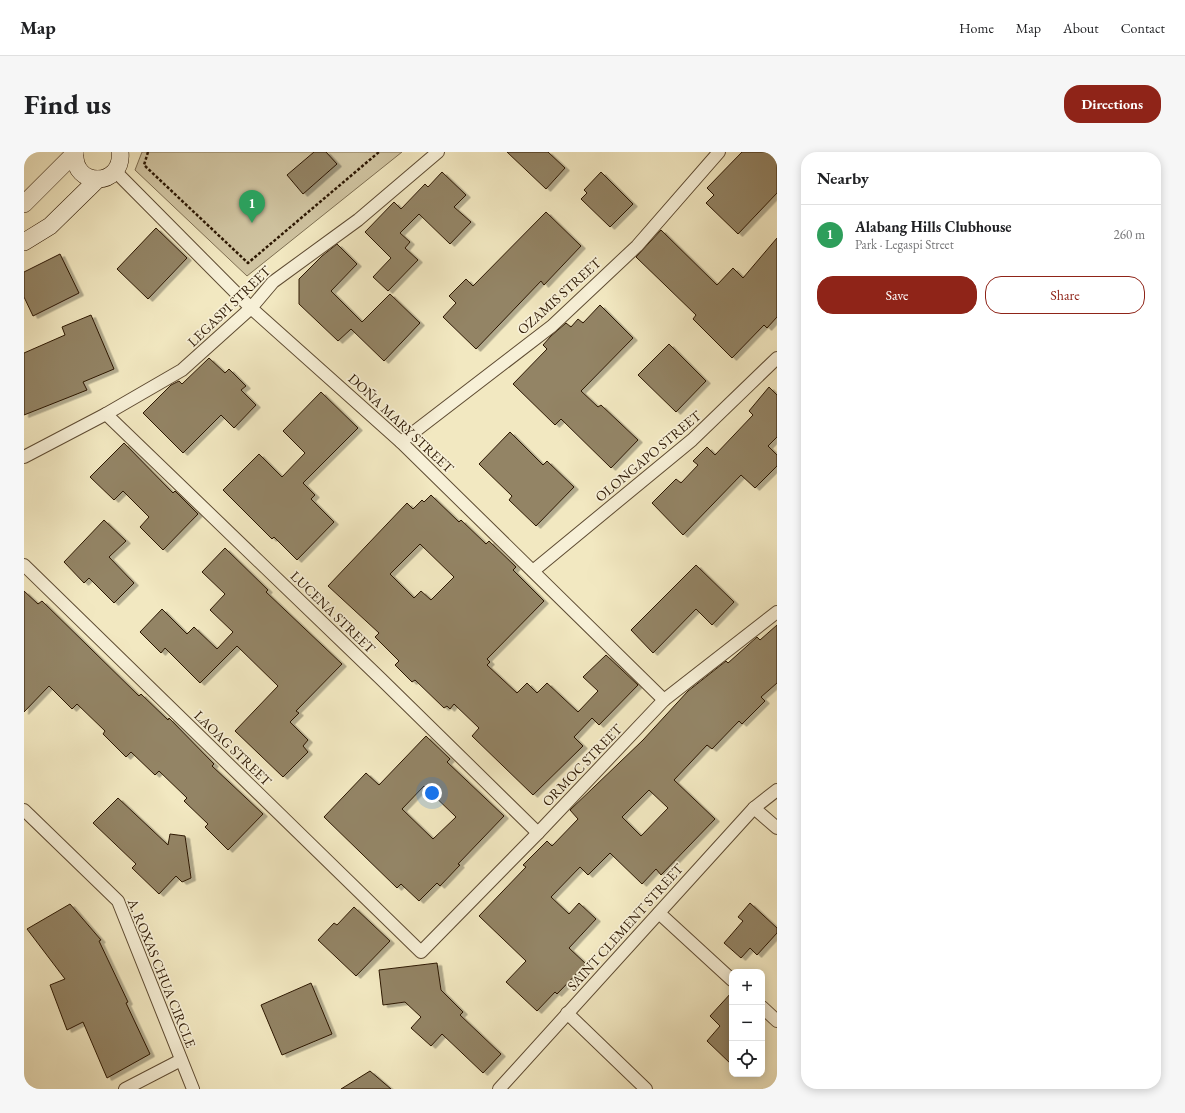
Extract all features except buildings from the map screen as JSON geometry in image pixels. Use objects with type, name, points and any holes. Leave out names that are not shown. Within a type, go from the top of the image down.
[{"type":"street","points":[[75,152],[76,166],[80,172],[85,176],[98,179],[104,178],[115,171],[119,166],[121,152]]},
{"type":"street","points":[[24,204],[75,152]]},
{"type":"street","name":"LEGASPI STREET","points":[[24,457],[106,414],[182,370],[251,308],[273,282],[358,220],[438,152]]},
{"type":"street","name":"OZAMIS STREET","points":[[401,442],[552,326],[637,246],[718,152]]},
{"type":"street","name":"DOÑA MARY STREET","points":[[115,171],[251,308],[401,442],[664,700]]},
{"type":"street","points":[[24,242],[50,226],[98,179]]},
{"type":"street","name":"OLONGAPO STREET","points":[[533,571],[692,440],[777,358]]},
{"type":"street","name":"LUCENA STREET","points":[[106,414],[370,668],[538,833]]},
{"type":"street","name":"LAOAG STREET","points":[[24,565],[421,952]]},
{"type":"street","name":"ORMOC STREET","points":[[421,952],[538,833],[664,700],[777,612]]},
{"type":"street","name":"SAINT CLEMENT STREET","points":[[500,1089],[567,1012],[754,808],[777,790]]},
{"type":"street","points":[[754,808],[777,828]]},
{"type":"street","name":"A. ROXAS CHUA CIRCLE","points":[[24,810],[118,901],[182,1060],[192,1089]]},
{"type":"street","points":[[659,913],[729,977]]},
{"type":"street","points":[[765,1010],[777,1021]]},
{"type":"street","points":[[567,1012],[646,1089]]},
{"type":"street","points":[[125,1089],[182,1060]]},
{"type":"path","points":[[148,152],[144,165],[248,263],[379,152]]},
{"type":"shaded area","points":[[142,152],[402,152],[247,276],[135,170]]},
{"type":"place","name":"Alabang Hills Clubhouse","points":[[252,223]]}]
